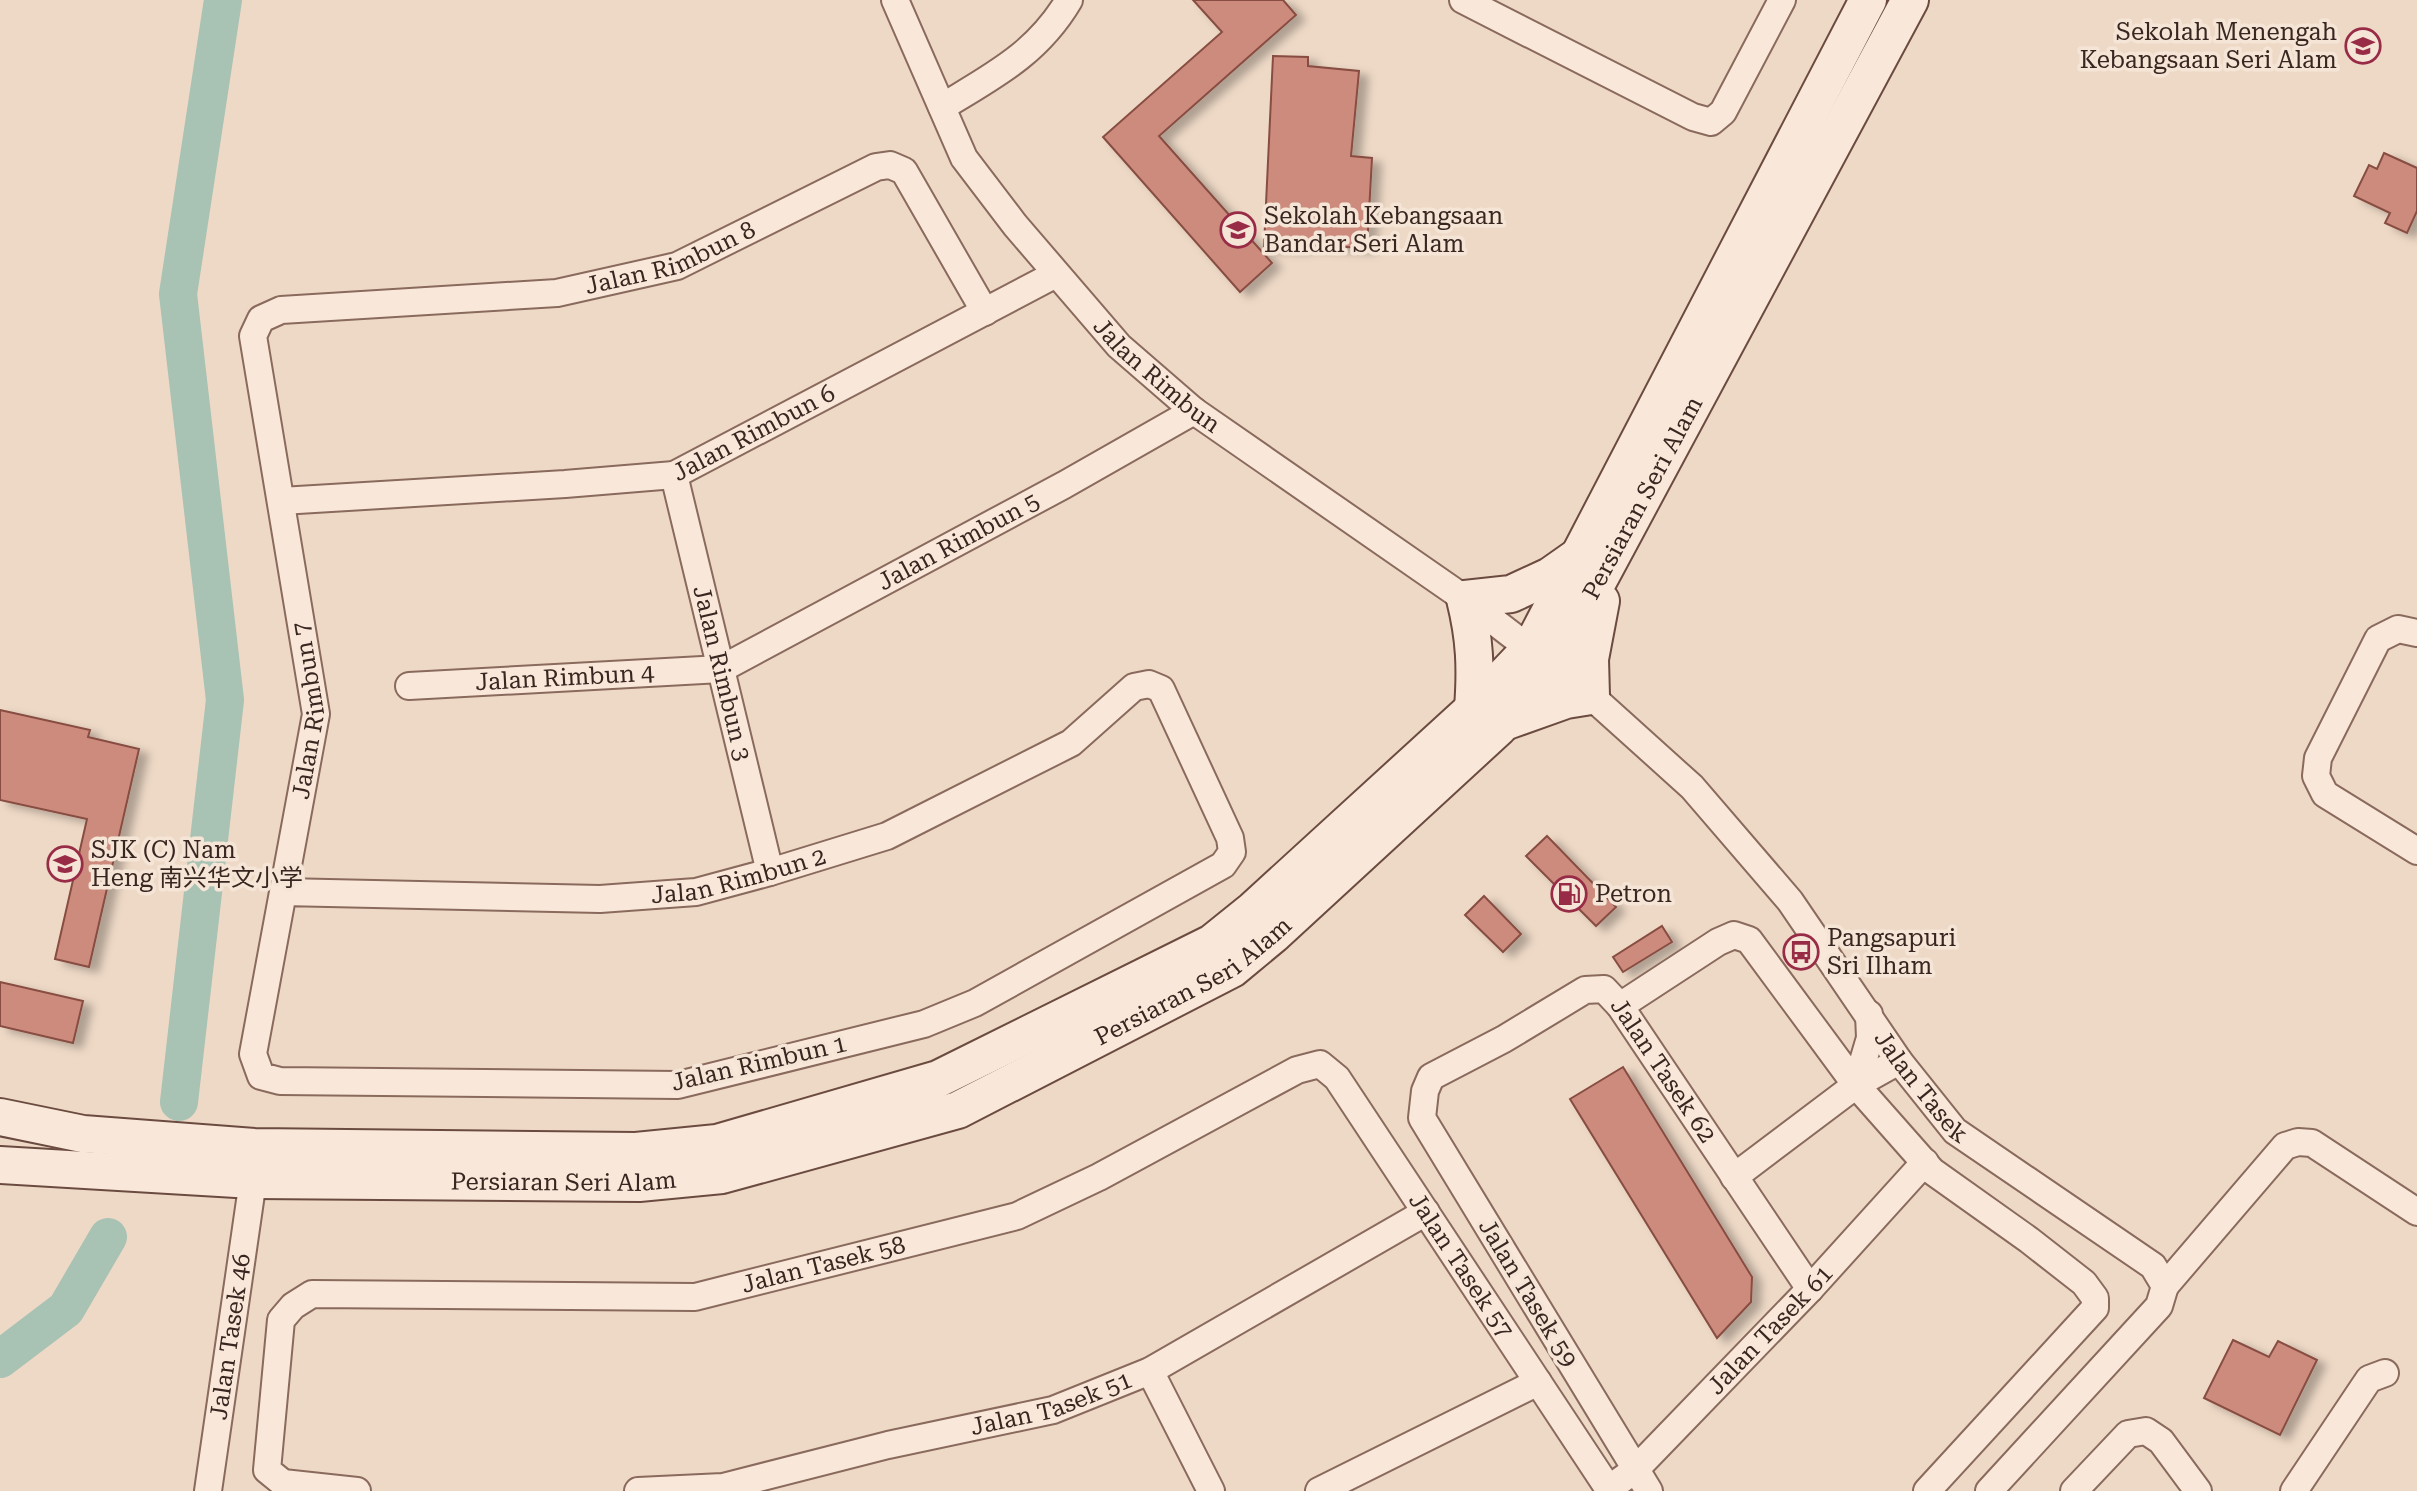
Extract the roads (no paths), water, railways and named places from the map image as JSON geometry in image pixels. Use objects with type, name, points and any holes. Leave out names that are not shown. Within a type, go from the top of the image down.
[{"type":"main road","name":"Persiaran Seri Alam","points":[[0,1165],[253,1180],[639,1183],[722,1175],[958,1110],[1232,969],[1273,935],[1542,658],[1596,555],[1868,0]]},
{"type":"main road","name":"Persiaran Seri Alam","points":[[1596,555],[1910,0]]},
{"type":"main road","points":[[1596,555],[1591,696],[1538,709],[1488,716],[1465,599],[1511,594],[1596,555]]},
{"type":"main road","name":"Persiaran Seri Alam","points":[[0,1117],[83,1134],[254,1147],[636,1151],[717,1143],[938,1079],[1212,943],[1488,716]]},
{"type":"main road","points":[[173,1141],[223,1156],[253,1180],[272,1161],[339,1149]]},
{"type":"street","name":"Jalan Rimbun","points":[[895,0],[964,158],[1015,225],[1119,346],[1194,411],[1465,599],[1542,658]]},
{"type":"street","points":[[942,107],[1011,65],[1054,26],[1069,0]]},
{"type":"street","points":[[1463,0],[1693,117],[1711,122],[1723,112],[1782,0]]},
{"type":"street","name":"Jalan Rimbun 8","points":[[261,319],[281,310],[557,293],[677,266],[876,167],[890,165],[904,171],[985,312]]},
{"type":"street","name":"Jalan Rimbun 6","points":[[281,501],[674,475],[1056,274]]},
{"type":"street","name":"Jalan Rimbun 7","points":[[253,1054],[316,714],[253,336],[261,319]]},
{"type":"street","name":"Jalan Rimbun 5","points":[[721,669],[1064,485],[1194,411]]},
{"type":"street","name":"Jalan Rimbun 3","points":[[674,475],[770,872]]},
{"type":"street","points":[[2417,633],[2398,629],[2378,639],[2318,758],[2316,776],[2325,794],[2417,851]]},
{"type":"street","name":"Jalan Tasek","points":[[1542,658],[1591,696],[1702,799],[1790,901],[1899,1061],[1955,1131],[2153,1266],[2165,1286]]},
{"type":"street","name":"Jalan Rimbun 4","points":[[409,686],[721,669]]},
{"type":"street","name":"Jalan Rimbun 2","points":[[283,892],[600,899],[696,892],[887,836],[1071,743],[1134,687],[1149,684]]},
{"type":"street","name":"Jalan Rimbun 1","points":[[253,1054],[261,1076],[280,1081],[678,1085],[924,1024],[975,1003],[1223,865],[1232,852],[1230,838],[1161,689],[1149,684]]},
{"type":"street","points":[[1620,1006],[1718,942],[1734,935],[1749,940],[1856,1085],[1932,1171],[2029,1240],[2084,1283],[2095,1298],[2095,1308],[1927,1491]]},
{"type":"street","name":"Jalan Tasek 62","points":[[1425,1091],[1431,1077],[1504,1039],[1585,990],[1604,989],[1620,1006],[1810,1289]]},
{"type":"street","points":[[1856,1085],[1870,1038],[1869,1014]]},
{"type":"street","points":[[1734,1177],[1856,1085],[1899,1061]]},
{"type":"street","name":"Jalan Tasek 57","points":[[1297,1070],[1320,1064],[1337,1078],[1609,1490]]},
{"type":"street","name":"Jalan Tasek 58","points":[[357,1491],[283,1483],[267,1470],[281,1320],[293,1306],[312,1294],[695,1297],[1017,1216],[1099,1177],[1297,1070]]},
{"type":"street","points":[[1856,1085],[1886,1082],[1925,1093]]},
{"type":"street","name":"Jalan Tasek 59","points":[[1425,1091],[1422,1118],[1642,1480]]},
{"type":"street","points":[[1992,1490],[2159,1306],[2165,1286],[2285,1146],[2298,1142],[2312,1143],[2417,1212]]},
{"type":"street","name":"Jalan Tasek 61","points":[[1609,1490],[1642,1480],[1925,1162]]},
{"type":"street","name":"Jalan Tasek 46","points":[[208,1491],[253,1180]]},
{"type":"street","name":"Jalan Tasek 51","points":[[638,1491],[723,1487],[888,1445],[1053,1410],[1150,1371],[1426,1212]]},
{"type":"street","points":[[1150,1371],[1211,1491]]},
{"type":"street","points":[[2294,1491],[2369,1379],[2385,1373]]},
{"type":"street","points":[[1319,1491],[1538,1382]]},
{"type":"street","points":[[2074,1491],[2128,1434],[2146,1431],[2161,1441],[2198,1491]]},
{"type":"waterway","points":[[179,1102],[225,700],[178,294],[223,0]]},
{"type":"waterway","points":[[0,1359],[66,1309],[108,1237]]},
{"type":"place","name":"Sekolah Menengah Kebangsaan Seri Alam","points":[[2363,46]]},
{"type":"place","name":"Sekolah Kebangsaan Bandar Seri Alam","points":[[1238,230]]},
{"type":"place","name":"SJK (C) Nam Heng 南兴华文小学","points":[[65,864]]},
{"type":"place","name":"Petron","points":[[1569,894]]},
{"type":"place","name":"Pangsapuri Sri Ilham","points":[[1801,952]]}]
